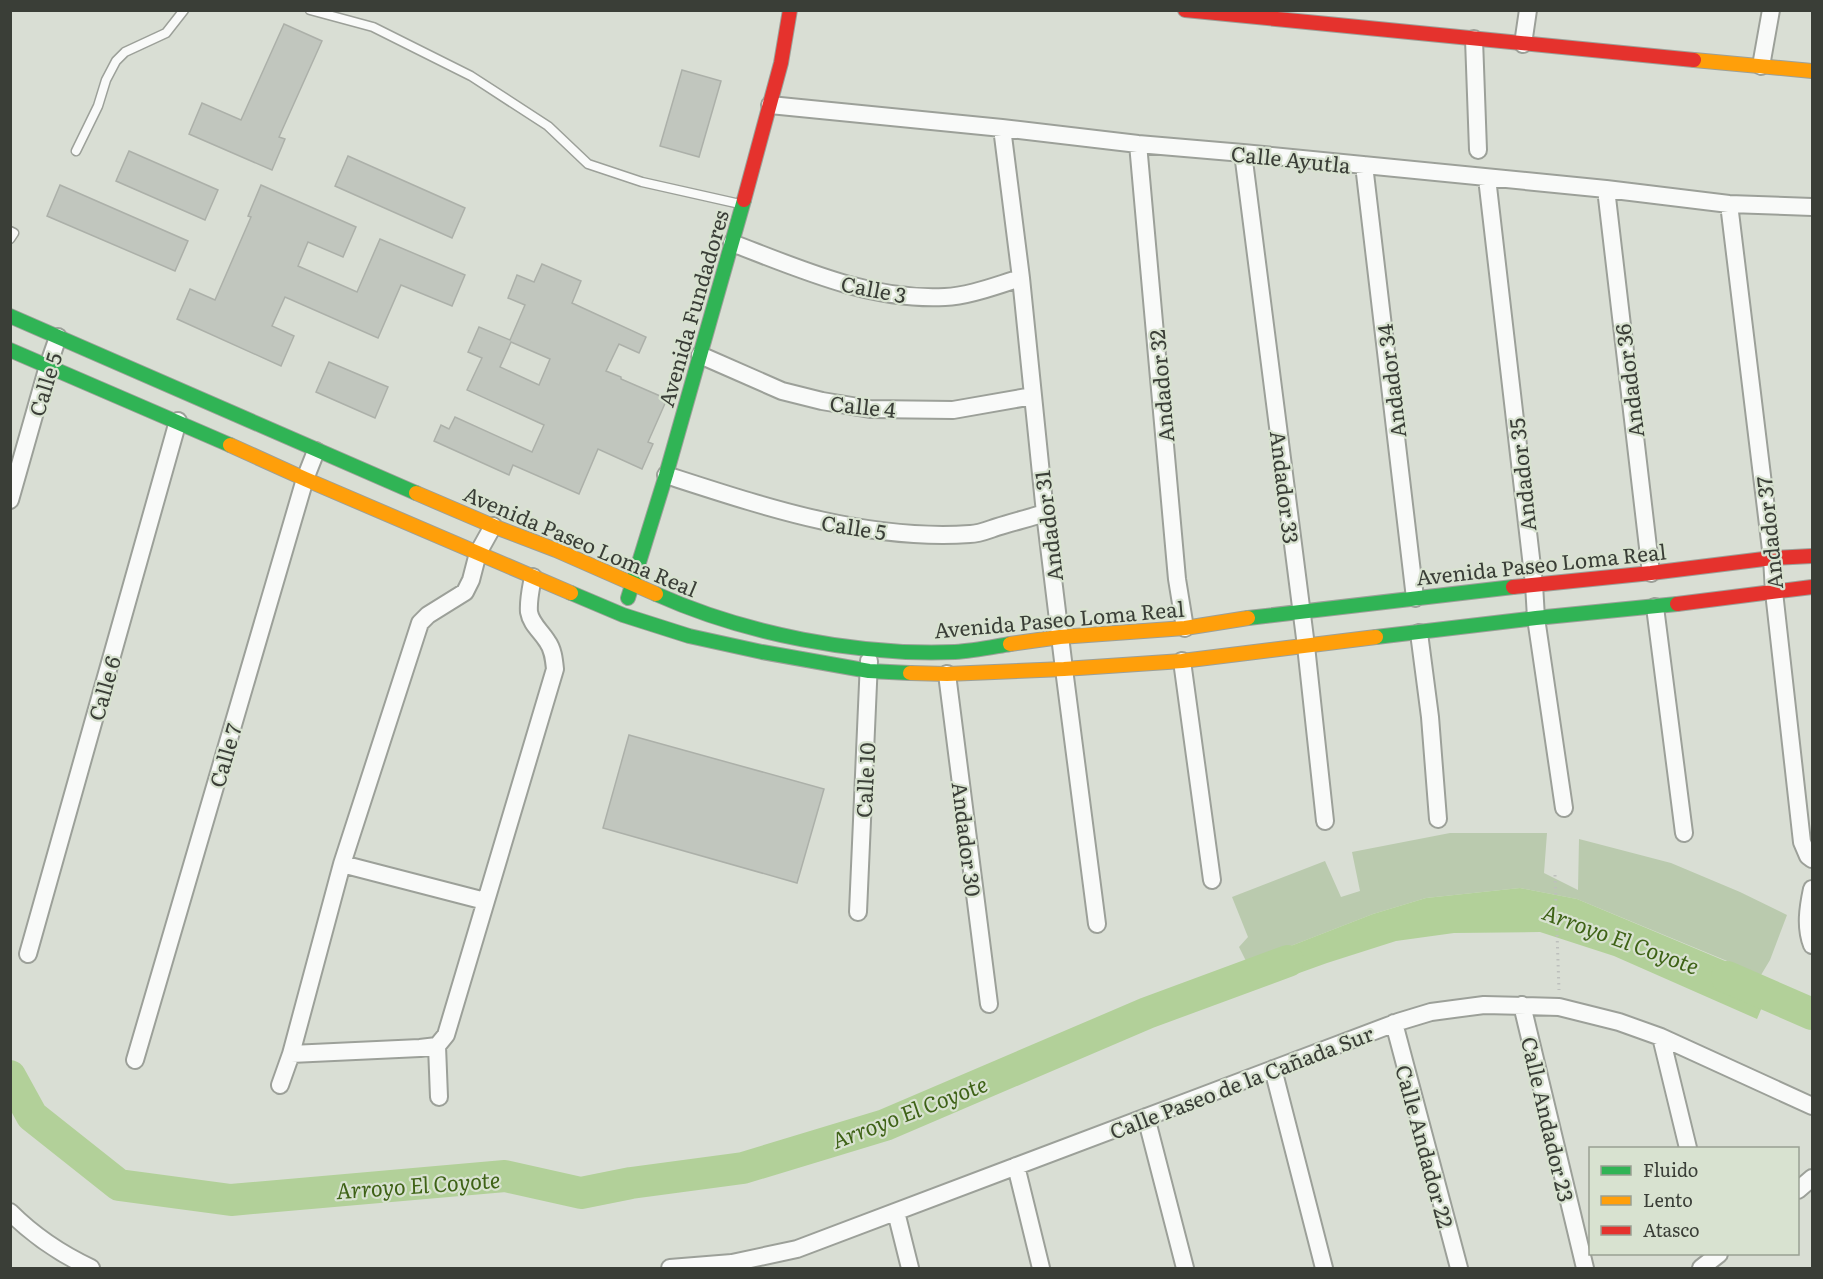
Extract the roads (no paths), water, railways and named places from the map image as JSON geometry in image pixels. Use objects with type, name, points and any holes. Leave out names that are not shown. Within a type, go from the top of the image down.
[{"type":"street","name":"Avenida Fundadores","points":[[623,615],[666,475],[782,63],[790,10]]},
{"type":"street","points":[[1523,44],[1528,10]]},
{"type":"street","points":[[1761,66],[1771,10]]},
{"type":"street","points":[[1193,11],[1312,17],[1474,39],[1812,71]]},
{"type":"street","points":[[1474,39],[1479,150]]},
{"type":"street","name":"Calle Ayutla","points":[[770,105],[1138,144],[1606,189],[1729,204],[1812,207]]},
{"type":"street","name":"Andador 31","points":[[1002,128],[1021,278],[1045,513],[1097,924]]},
{"type":"street","name":"Andador 32","points":[[1138,144],[1176,567],[1185,628]]},
{"type":"street","name":"Andador 33","points":[[1243,153],[1302,612],[1325,821]]},
{"type":"street","name":"Andador 34","points":[[1365,165],[1415,598]]},
{"type":"street","name":"Andador 35","points":[[1487,178],[1536,618],[1564,808]]},
{"type":"street","name":"Andador 36","points":[[1606,189],[1651,573]]},
{"type":"street","name":"Andador 37","points":[[1729,204],[1772,558],[1802,842],[1808,856],[1812,859]]},
{"type":"street","name":"Calle 3","points":[[732,243],[857,288],[899,295],[946,298],[1021,278]]},
{"type":"street","name":"Avenida Paseo Loma Real","points":[[10,315],[316,451],[633,583],[689,609],[725,621],[818,642],[869,649],[957,652],[1060,637],[1185,628],[1262,616],[1533,584],[1651,573],[1772,558],[1812,556]]},
{"type":"street","name":"Calle 5","points":[[10,500],[58,337]]},
{"type":"street","points":[[10,350],[623,615],[689,636],[869,671],[947,674],[1182,661],[1536,618],[1655,607],[1812,588]]},
{"type":"street","name":"Calle 4","points":[[700,355],[783,391],[822,401],[870,409],[953,410],[1033,396]]},
{"type":"street","name":"Calle 6","points":[[28,954],[178,421]]},
{"type":"street","name":"Calle 7","points":[[135,1060],[305,479],[316,451]]},
{"type":"street","name":"Calle 5","points":[[666,475],[778,510],[876,531],[973,534],[1045,513]]},
{"type":"street","points":[[280,1084],[291,1054],[342,864],[420,623],[428,615],[465,592],[478,554],[493,526]]},
{"type":"street","points":[[439,1097],[437,1046],[446,1035],[555,669],[554,657],[548,641],[536,628],[529,613],[532,577]]},
{"type":"street","points":[[1655,607],[1684,833]]},
{"type":"street","points":[[1419,633],[1430,717],[1438,819]]},
{"type":"street","points":[[816,662],[818,642]]},
{"type":"street","name":"Calle 10","points":[[858,912],[869,649]]},
{"type":"street","points":[[1182,661],[1212,880]]},
{"type":"street","name":"Andador 30","points":[[947,674],[989,1004]]},
{"type":"street","points":[[342,864],[485,901]]},
{"type":"street","points":[[1812,889],[1807,933],[1812,945]]},
{"type":"street","name":"Calle Paseo de la Cañada Sur","points":[[670,1269],[774,1261],[797,1249],[1394,1023],[1454,1008],[1484,1005],[1559,1007],[1619,1022],[1661,1037],[1812,1106]]},
{"type":"street","name":"Calle Andador 23","points":[[1522,1005],[1585,1269]]},
{"type":"street","name":"Calle Andador 22","points":[[1394,1023],[1459,1269]]},
{"type":"street","points":[[1661,1037],[1688,1147]]},
{"type":"street","points":[[291,1054],[437,1046]]},
{"type":"street","points":[[1273,1069],[1324,1269]]},
{"type":"street","points":[[1146,1117],[1185,1269]]},
{"type":"street","points":[[1016,1166],[1041,1269]]},
{"type":"street","points":[[1799,1188],[1812,1178]]},
{"type":"street","points":[[10,1212],[46,1242],[91,1269]]},
{"type":"street","points":[[896,1212],[910,1269]]},
{"type":"street","points":[[1701,1269],[1716,1258]]},
{"type":"lane","points":[[76,151],[98,106],[106,80],[116,61],[125,52],[166,33],[184,10]]},
{"type":"lane","points":[[310,10],[373,27],[471,76],[548,126],[588,164],[642,182],[743,204]]},
{"type":"lane","points":[[10,231],[14,233],[10,239]]},
{"type":"water","points":[[1520,888],[1577,899],[1773,981],[1757,1019],[1614,956],[1540,932],[1454,933],[1396,941],[1252,990],[1242,965],[1373,914],[1426,898]]},
{"type":"waterway","name":"Arroyo El Coyote","points":[[10,1076],[32,1116],[119,1185],[231,1200],[505,1176],[581,1193],[631,1183],[743,1168],[885,1125],[1147,1013],[1288,961]]},
{"type":"waterway","name":"Arroyo El Coyote","points":[[1727,977],[1812,1014]]}]
